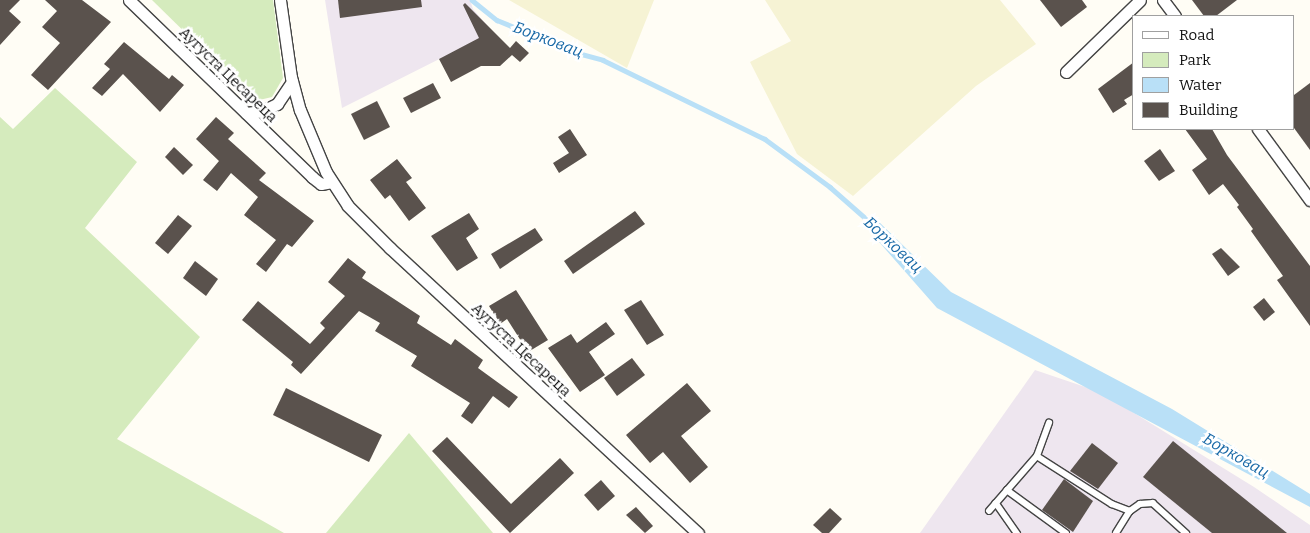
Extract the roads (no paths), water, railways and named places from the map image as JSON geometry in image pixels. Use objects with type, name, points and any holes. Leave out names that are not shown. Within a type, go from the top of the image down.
[{"type":"street","name":"Аугуста Цесареца","points":[[129,0],[312,177],[321,184],[332,182]]},
{"type":"street","name":"Аугуста Цесареца","points":[[280,0],[292,82],[310,137],[332,182],[371,231],[698,533]]},
{"type":"street","points":[[1066,72],[1140,0]]},
{"type":"street","points":[[1163,0],[1174,15]]},
{"type":"street","points":[[246,113],[262,111],[277,104],[292,82]]},
{"type":"street","points":[[1259,130],[1310,200]]},
{"type":"lane","points":[[989,511],[1037,456],[1049,423]]},
{"type":"lane","points":[[1037,456],[1112,504],[1130,511]]},
{"type":"lane","points":[[1007,490],[1066,533]]},
{"type":"lane","points":[[996,503],[1017,533]]},
{"type":"lane","points":[[1116,533],[1130,511],[1140,504],[1153,503],[1186,533]]},
{"type":"water","points":[[877,220],[951,292],[1172,409],[1310,494],[1310,507],[937,308],[872,234]]},
{"type":"waterway","name":"Борковац","points":[[472,0],[497,20],[574,52],[603,60],[765,139],[830,187],[879,230]]}]
